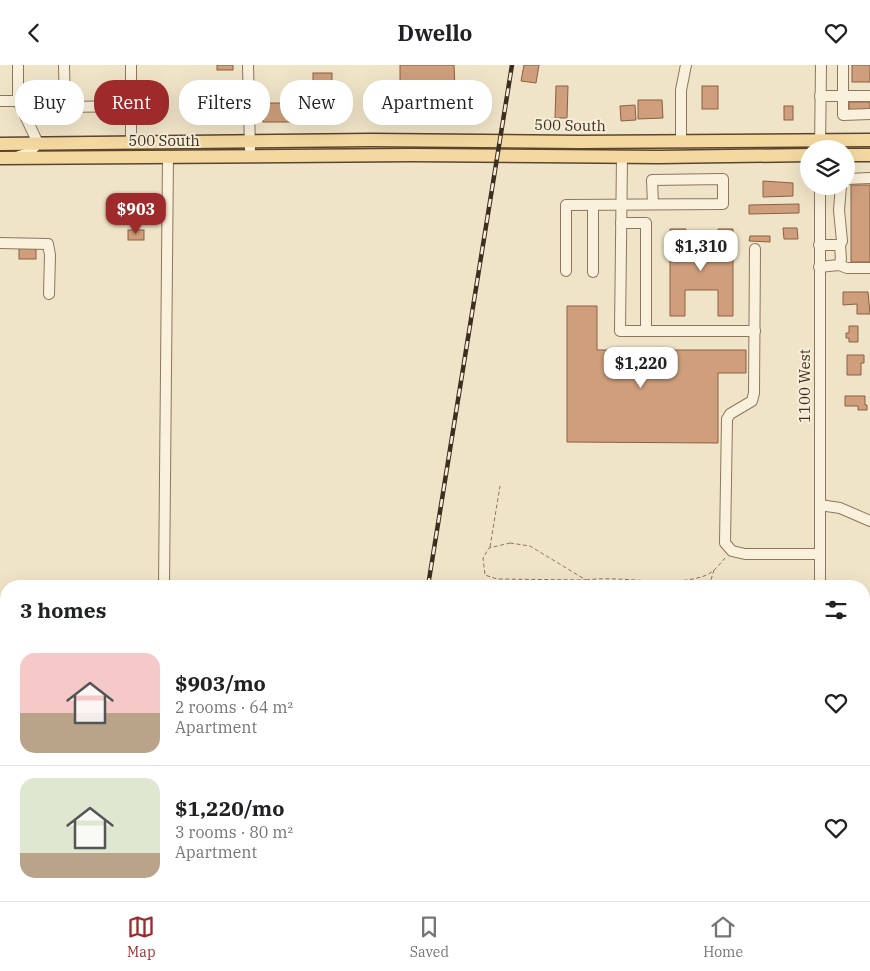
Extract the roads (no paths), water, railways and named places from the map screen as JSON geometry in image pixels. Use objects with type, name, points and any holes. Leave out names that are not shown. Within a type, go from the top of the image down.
[{"type":"main road","name":"500 South","points":[[855,142],[870,140]]},
{"type":"main road","name":"500 South","points":[[0,144],[250,141],[681,141],[800,144]]},
{"type":"main road","name":"500 South","points":[[0,158],[800,155]]},
{"type":"main road","points":[[855,155],[870,155]]},
{"type":"street","points":[[18,65],[18,80]]},
{"type":"street","points":[[64,65],[65,107],[94,107]]},
{"type":"street","points":[[131,65],[131,80]]},
{"type":"street","points":[[248,65],[250,156]]},
{"type":"street","points":[[681,141],[681,90],[686,65]]},
{"type":"street","points":[[820,140],[821,65]]},
{"type":"street","points":[[843,65],[843,115],[870,114]]},
{"type":"street","points":[[820,96],[870,95]]},
{"type":"street","points":[[0,101],[15,101]]},
{"type":"street","points":[[14,158],[29,153],[38,143],[29,125]]},
{"type":"street","points":[[132,125],[132,142]]},
{"type":"street","points":[[622,156],[620,331],[755,331]]},
{"type":"street","points":[[164,580],[168,157]]},
{"type":"street","points":[[855,179],[870,178]]},
{"type":"street","points":[[566,271],[566,205],[723,204],[723,179],[652,180],[653,204]]},
{"type":"street","name":"1100 West","points":[[820,195],[820,580]]},
{"type":"street","points":[[839,265],[842,241],[839,210],[840,195]]},
{"type":"street","points":[[593,205],[593,272]]},
{"type":"street","points":[[621,223],[646,223],[646,331]]},
{"type":"street","points":[[0,243],[48,244],[50,255],[49,294]]},
{"type":"street","points":[[819,245],[840,245]]},
{"type":"street","points":[[755,249],[755,377],[752,401],[730,414],[727,419],[725,543],[732,551],[745,554],[820,554]]},
{"type":"street","points":[[819,267],[839,265],[847,268],[870,268]]},
{"type":"street","points":[[820,505],[840,508],[870,521]]},
{"type":"railway","points":[[429,580],[512,65]]}]
